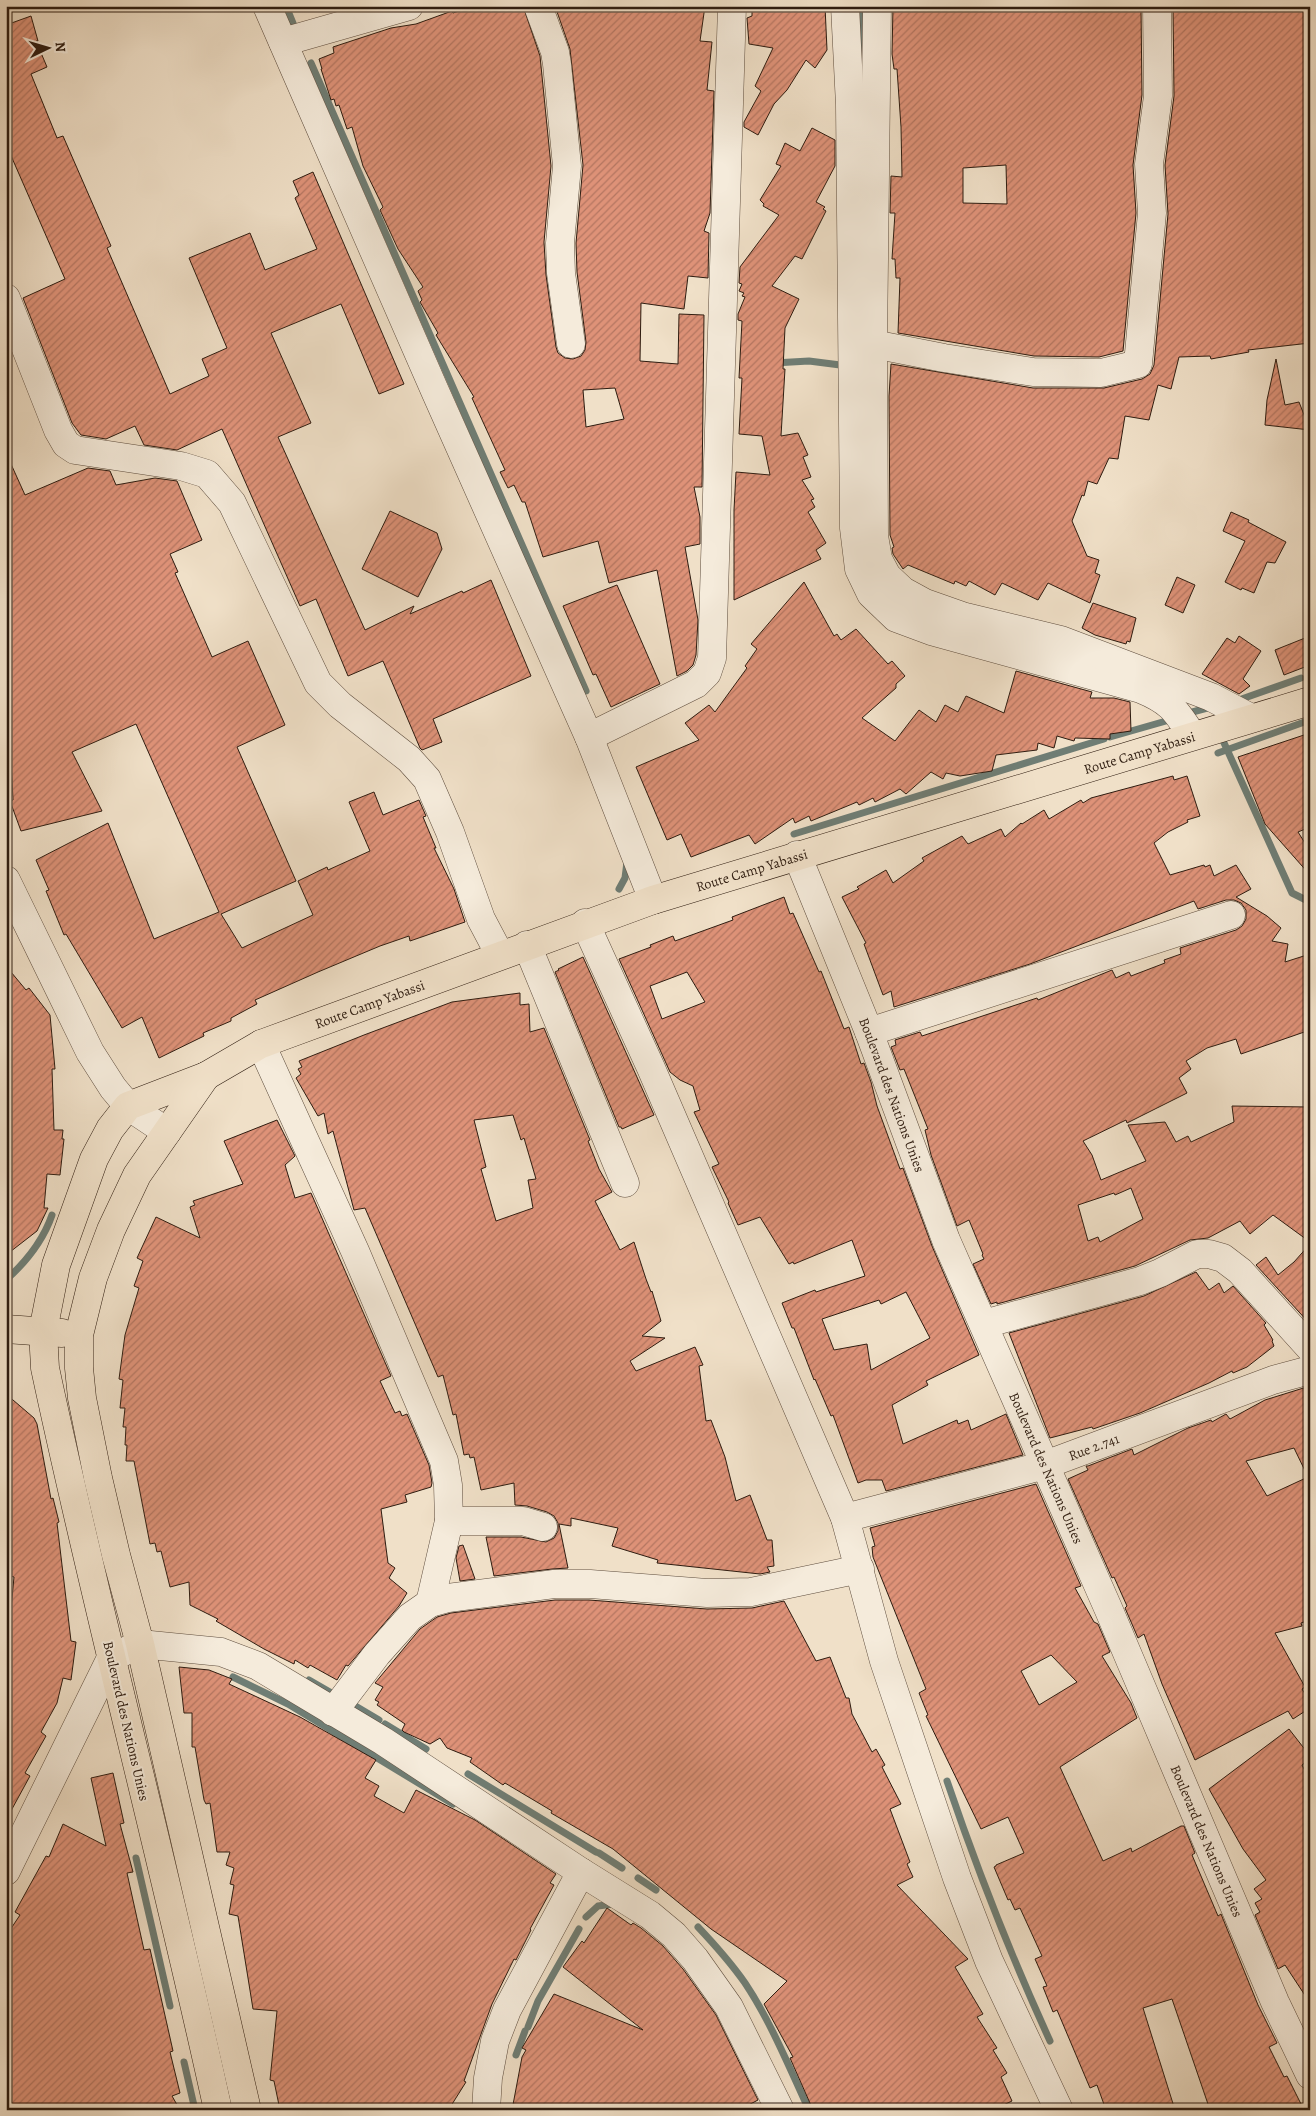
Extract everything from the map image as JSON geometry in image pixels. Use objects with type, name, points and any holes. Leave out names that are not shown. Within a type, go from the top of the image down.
[{"type":"main road","name":"Route Camp Yabassi","points":[[128,1106],[206,1076],[261,1044],[653,900],[1310,701]]},
{"type":"main road","points":[[206,1076],[137,1175],[111,1230],[93,1278],[79,1335],[79,1368],[86,1417],[116,1555],[140,1644],[186,1850],[248,2110]]},
{"type":"main road","name":"Boulevard des Nations Unies","points":[[128,1106],[110,1129],[94,1159],[56,1265],[43,1331],[45,1368],[111,1658],[218,2110]]},
{"type":"main road","points":[[6,1329],[79,1335]]},
{"type":"main road","points":[[159,1858],[186,1850]]},
{"type":"street","points":[[267,6],[434,391],[589,737],[653,900]]},
{"type":"street","points":[[282,42],[409,6]]},
{"type":"street","points":[[538,6],[558,64],[567,166],[560,243],[561,273],[571,344]]},
{"type":"street","points":[[589,737],[696,684],[707,673],[712,658],[732,6]]},
{"type":"street","points":[[845,6],[850,105],[854,528],[859,569],[871,594],[896,618],[931,631],[1141,689],[1161,698],[1175,709],[1197,734]]},
{"type":"street","points":[[876,6],[873,344],[874,536],[878,559],[887,576],[902,591],[925,603],[962,616],[1061,640],[1211,697],[1243,721]]},
{"type":"street","points":[[873,344],[944,358],[1033,372],[1101,373],[1138,364],[1152,213],[1149,164],[1158,96],[1157,6]]},
{"type":"street","points":[[6,298],[58,430],[66,444],[75,450],[181,466],[207,474],[232,503],[318,683],[340,706],[409,760],[427,779],[450,832],[481,919],[500,955]]},
{"type":"street","name":"Boulevard des Nations Unies","points":[[797,855],[868,1032],[946,1240],[1108,1608],[1275,2002],[1310,2075]]},
{"type":"street","points":[[6,880],[90,1052],[113,1088],[128,1106],[167,1132]]},
{"type":"street","points":[[868,1032],[1231,915]]},
{"type":"street","points":[[585,924],[651,1068],[845,1518],[884,1661],[957,1878],[989,1961],[1059,2110]]},
{"type":"street","points":[[527,945],[625,1183]]},
{"type":"street","points":[[261,1044],[355,1251],[444,1461],[448,1485],[449,1521],[430,1603]]},
{"type":"street","points":[[984,1324],[1140,1281],[1160,1274],[1197,1254],[1209,1254],[1223,1258],[1240,1271],[1310,1348]]},
{"type":"street","name":"Rue 2.741","points":[[845,1518],[1045,1465],[1273,1380],[1310,1370]]},
{"type":"street","points":[[449,1521],[523,1521],[543,1527]]},
{"type":"street","points":[[333,1712],[377,1654],[410,1617],[430,1603],[448,1598],[554,1584],[590,1584],[707,1593],[751,1592],[860,1569]]},
{"type":"street","points":[[6,1870],[111,1658],[140,1644],[221,1652],[258,1666],[383,1741],[581,1872],[650,1915],[674,1934],[695,1959],[728,2007],[780,2110]]},
{"type":"street","points":[[486,2110],[488,2078],[495,2041],[507,2010],[581,1872]]},
{"type":"building","points":[[474,6],[523,6],[540,56],[551,166],[544,242],[546,275],[556,347],[558,353],[565,358],[573,359],[581,356],[585,350],[586,342],[577,272],[576,243],[583,165],[570,49],[555,6],[705,6],[700,41],[712,42],[707,90],[714,91],[710,213],[704,231],[709,233],[708,278],[688,276],[684,309],[641,303],[640,361],[678,364],[679,314],[704,315],[702,487],[694,487],[700,517],[700,544],[685,547],[698,620],[696,655],[693,665],[687,671],[677,676],[657,570],[609,583],[598,541],[543,557],[525,502],[522,502],[514,485],[508,488],[500,472],[505,470],[472,398],[474,397],[436,335],[438,333],[420,302],[422,300],[418,291],[423,287],[398,249],[380,210],[383,207],[363,166],[352,127],[347,129],[339,105],[336,106],[334,99],[331,100],[319,59],[334,53],[333,47],[391,28],[416,24],[452,11],[453,13]],"holes":[[[615,388],[624,419],[586,427],[583,390]]]},
{"type":"building","points":[[752,6],[825,6],[827,50],[815,68],[806,60],[787,90],[774,104],[758,135],[744,127],[744,122],[761,91],[755,86],[773,48],[749,44],[747,18],[752,16]]},
{"type":"building","points":[[893,6],[1126,6],[1127,8],[1141,9],[1142,95],[1133,165],[1136,213],[1123,351],[1099,357],[1034,356],[898,333],[900,278],[896,278],[895,259],[892,259],[895,213],[890,213],[891,176],[902,177],[901,127],[897,69],[894,69],[892,54]],"holes":[[[1006,165],[1007,204],[963,203],[963,168]]]},
{"type":"building","points":[[1173,6],[1310,6],[1310,343],[1248,350],[1249,352],[1211,359],[1210,356],[1179,357],[1171,389],[1158,385],[1149,420],[1125,416],[1118,459],[1109,458],[1097,484],[1088,481],[1084,496],[1082,495],[1072,521],[1087,556],[1099,560],[1095,573],[1100,575],[1090,603],[1048,583],[1038,600],[1002,583],[995,595],[969,581],[966,586],[955,581],[954,584],[908,565],[903,569],[893,554],[892,548],[894,547],[890,535],[889,396],[891,364],[1033,388],[1104,388],[1142,379],[1150,374],[1154,365],[1168,214],[1165,165],[1174,96]]},
{"type":"building","points":[[31,16],[38,41],[36,41],[47,67],[31,74],[57,138],[63,136],[111,246],[107,248],[170,394],[209,376],[202,359],[227,348],[189,258],[250,233],[265,270],[317,249],[295,198],[299,195],[293,181],[313,172],[404,384],[379,394],[341,304],[271,333],[311,423],[278,437],[365,630],[414,606],[410,614],[491,580],[531,676],[433,719],[442,742],[422,750],[420,748],[383,661],[348,676],[316,599],[300,606],[222,429],[177,450],[144,445],[135,426],[106,439],[81,435],[72,423],[23,298],[65,279],[12,158],[6,139],[6,25]]},
{"type":"building","points":[[812,128],[835,140],[835,166],[816,202],[825,207],[823,209],[826,211],[802,259],[795,256],[772,286],[799,299],[785,328],[783,369],[785,369],[781,436],[798,433],[808,455],[803,457],[811,477],[802,480],[814,499],[811,500],[815,507],[808,512],[826,543],[816,550],[821,559],[734,600],[736,472],[770,475],[762,436],[739,434],[742,378],[739,378],[742,321],[738,320],[738,314],[745,297],[742,296],[744,293],[739,291],[742,284],[739,283],[740,267],[779,215],[763,206],[764,204],[760,200],[781,166],[776,164],[785,143],[800,151]]},
{"type":"building","points":[[1276,359],[1285,405],[1299,402],[1310,430],[1265,425],[1267,400]]},
{"type":"building","points":[[6,453],[25,495],[88,468],[110,471],[116,485],[155,478],[177,481],[202,540],[170,554],[178,572],[175,573],[212,657],[248,641],[285,725],[237,747],[296,881],[221,914],[242,948],[313,915],[298,881],[327,867],[328,870],[370,851],[349,802],[374,792],[383,815],[419,800],[426,816],[423,817],[436,848],[434,848],[454,889],[465,922],[410,941],[409,936],[380,946],[255,1000],[257,1004],[231,1018],[231,1021],[203,1033],[204,1036],[159,1058],[142,1017],[122,1028],[66,934],[64,935],[46,891],[49,890],[36,860],[108,823],[154,939],[219,912],[136,724],[72,752],[102,811],[21,831],[10,801],[13,800],[11,762],[6,762]]},
{"type":"building","points":[[390,511],[437,533],[442,549],[418,597],[362,569]]},
{"type":"building","points":[[1231,512],[1249,520],[1248,522],[1286,542],[1275,563],[1267,562],[1254,593],[1242,588],[1241,590],[1225,582],[1245,541],[1223,531]]},
{"type":"building","points":[[1177,577],[1195,585],[1183,613],[1165,605]]},
{"type":"building","points":[[804,582],[834,636],[837,634],[841,640],[856,629],[888,664],[892,661],[905,676],[896,684],[896,688],[862,718],[895,741],[919,710],[936,722],[945,705],[958,712],[966,696],[1004,713],[1016,671],[1092,692],[1090,698],[1114,698],[1130,702],[1131,731],[1110,734],[1110,739],[1075,738],[1074,741],[1057,736],[1054,748],[1038,743],[1037,750],[996,755],[992,771],[960,776],[946,773],[943,779],[931,772],[906,794],[900,789],[875,802],[873,798],[859,805],[857,802],[811,821],[809,816],[795,823],[793,818],[755,844],[749,835],[691,857],[681,834],[667,840],[636,767],[699,740],[685,723],[709,705],[715,712],[747,668],[745,666],[757,649],[751,644]]},
{"type":"building","points":[[617,585],[660,684],[611,707],[596,674],[593,675],[563,606]]},
{"type":"building","points":[[1093,603],[1136,618],[1130,642],[1127,641],[1126,644],[1095,635],[1082,628]]},
{"type":"building","points":[[1239,636],[1261,651],[1243,679],[1250,686],[1239,694],[1202,674],[1227,638],[1235,643]]},
{"type":"building","points":[[1310,636],[1310,665],[1284,675],[1275,650]]},
{"type":"building","points":[[1310,733],[1310,827],[1298,832],[1310,851],[1310,875],[1265,824],[1238,757]]},
{"type":"building","points":[[1173,776],[1174,780],[1187,776],[1200,816],[1187,820],[1188,822],[1168,832],[1154,843],[1170,875],[1210,865],[1214,876],[1236,865],[1251,889],[1236,897],[1267,916],[1281,928],[1272,941],[1288,944],[1285,962],[1310,954],[1310,1030],[1241,1054],[1236,1039],[1207,1048],[1186,1061],[1191,1069],[1179,1078],[1187,1093],[1127,1123],[1126,1120],[1083,1141],[1092,1155],[1101,1180],[1146,1161],[1128,1125],[1165,1122],[1176,1142],[1188,1136],[1191,1142],[1234,1122],[1232,1106],[1310,1107],[1310,1242],[1273,1215],[1250,1234],[1240,1221],[1208,1238],[1190,1240],[1135,1266],[997,1304],[997,1302],[991,1304],[973,1264],[984,1259],[983,1254],[969,1220],[957,1226],[931,1155],[925,1130],[928,1129],[904,1069],[900,1070],[891,1047],[896,1045],[895,1040],[920,1032],[922,1036],[1037,998],[1038,1000],[1112,970],[1116,978],[1129,972],[1131,976],[1165,963],[1164,960],[1181,954],[1180,948],[1236,930],[1242,926],[1246,919],[1246,910],[1241,903],[1234,900],[1226,900],[1198,909],[1194,901],[1030,964],[894,1007],[891,991],[883,995],[864,944],[866,943],[842,897],[859,889],[857,887],[886,870],[893,883],[924,861],[922,858],[962,836],[968,844],[1001,829],[1005,837],[1021,823],[1044,810],[1049,819],[1081,800],[1083,803],[1091,798]],"holes":[[[1131,1188],[1143,1219],[1100,1242],[1098,1237],[1088,1241],[1078,1205],[1114,1193],[1115,1195]]]},
{"type":"building","points":[[784,897],[790,914],[793,913],[819,972],[821,971],[844,1029],[849,1027],[861,1064],[864,1063],[871,1082],[877,1106],[900,1169],[903,1168],[932,1246],[979,1355],[926,1381],[928,1385],[892,1405],[903,1444],[957,1420],[958,1424],[968,1420],[971,1430],[1006,1414],[1023,1455],[886,1491],[882,1480],[866,1480],[858,1483],[833,1415],[831,1416],[814,1380],[782,1303],[815,1290],[816,1292],[865,1276],[852,1240],[794,1264],[793,1262],[789,1264],[760,1217],[738,1225],[712,1167],[719,1164],[694,1112],[700,1110],[693,1086],[680,1080],[670,1072],[619,959],[673,936],[675,941],[733,920],[732,917]],"holes":[[[687,972],[705,1002],[662,1019],[650,986]],[[906,1292],[930,1338],[871,1370],[867,1344],[834,1350],[822,1319],[879,1300],[881,1304]]]},
{"type":"building","points":[[583,957],[654,1115],[622,1129],[619,1127],[555,972]]},
{"type":"building","points":[[6,966],[26,990],[29,988],[50,1015],[55,1069],[52,1069],[54,1130],[63,1130],[62,1139],[64,1139],[60,1175],[47,1174],[44,1208],[48,1208],[37,1231],[6,1255]]},
{"type":"building","points":[[520,993],[520,1005],[529,1004],[530,1032],[544,1028],[590,1140],[588,1141],[599,1169],[612,1192],[595,1201],[620,1250],[634,1242],[661,1321],[642,1336],[665,1338],[630,1361],[636,1371],[695,1347],[703,1365],[699,1366],[706,1421],[711,1420],[725,1457],[736,1501],[750,1495],[767,1540],[772,1540],[774,1566],[767,1567],[770,1572],[760,1574],[657,1563],[658,1560],[612,1546],[618,1528],[571,1518],[571,1526],[559,1524],[568,1568],[494,1576],[486,1537],[521,1537],[546,1542],[554,1538],[558,1531],[558,1523],[554,1516],[547,1512],[527,1506],[515,1505],[514,1483],[481,1490],[474,1457],[470,1458],[469,1454],[464,1455],[456,1414],[453,1415],[443,1375],[438,1377],[365,1208],[354,1210],[333,1131],[328,1134],[324,1113],[318,1116],[296,1078],[301,1074],[298,1069],[302,1067],[299,1061],[452,1002]],"holes":[[[513,1115],[521,1140],[524,1138],[536,1179],[528,1180],[533,1208],[496,1221],[481,1169],[486,1167],[474,1120]]]},
{"type":"building","points":[[277,1120],[295,1156],[285,1165],[295,1198],[311,1193],[391,1376],[380,1381],[395,1413],[400,1411],[402,1416],[407,1414],[429,1465],[432,1483],[431,1487],[405,1495],[407,1502],[381,1509],[388,1563],[395,1568],[389,1578],[407,1593],[399,1606],[348,1666],[346,1665],[337,1680],[310,1665],[308,1668],[295,1660],[294,1664],[264,1649],[216,1621],[218,1619],[190,1605],[189,1582],[170,1587],[161,1551],[157,1552],[155,1543],[150,1544],[134,1461],[126,1461],[126,1427],[123,1427],[125,1408],[120,1408],[123,1380],[119,1379],[125,1335],[139,1288],[134,1286],[143,1261],[137,1258],[156,1217],[200,1238],[190,1207],[195,1205],[193,1201],[243,1184],[224,1141]]},
{"type":"building","points":[[1310,1244],[1310,1324],[1256,1265],[1266,1257],[1278,1275],[1294,1262]]},
{"type":"building","points":[[1196,1272],[1209,1290],[1219,1283],[1224,1293],[1233,1286],[1266,1323],[1264,1325],[1273,1340],[1274,1346],[1247,1367],[1233,1373],[1232,1371],[1140,1413],[1093,1429],[1092,1427],[1050,1438],[1009,1333],[1144,1296]]},
{"type":"building","points":[[1310,1386],[1310,1620],[1301,1623],[1302,1626],[1275,1633],[1305,1687],[1302,1689],[1310,1702],[1310,1708],[1293,1719],[1288,1711],[1195,1760],[1162,1684],[1144,1634],[1138,1638],[1125,1608],[1127,1606],[1114,1577],[1112,1578],[1068,1479],[1088,1470],[1086,1466],[1132,1449],[1134,1455],[1188,1428],[1211,1420],[1212,1422],[1226,1414],[1230,1419],[1265,1400]],"holes":[[[1294,1448],[1308,1477],[1267,1496],[1246,1461]]]},
{"type":"building","points":[[6,1394],[34,1418],[37,1424],[51,1499],[53,1498],[59,1522],[57,1523],[71,1641],[76,1642],[71,1680],[63,1678],[57,1703],[41,1732],[46,1736],[25,1773],[30,1776],[6,1820],[6,1617],[10,1619],[14,1577],[6,1575]]},
{"type":"building","points":[[1036,1484],[1081,1586],[1075,1588],[1094,1622],[1098,1624],[1110,1652],[1102,1656],[1131,1703],[1137,1718],[1060,1767],[1103,1861],[1131,1848],[1132,1852],[1184,1826],[1195,1853],[1192,1855],[1218,1916],[1221,1914],[1258,2005],[1277,2043],[1269,2047],[1284,2077],[1287,2076],[1304,2110],[1210,2110],[1172,1999],[1143,2008],[1175,2110],[1106,2110],[1097,2085],[1090,2088],[1057,2010],[1053,2012],[1043,1987],[1047,1986],[1035,1959],[1042,1956],[1020,1908],[1015,1910],[1010,1899],[1008,1900],[994,1867],[1024,1853],[1008,1817],[981,1829],[926,1716],[928,1715],[919,1693],[926,1689],[873,1557],[872,1547],[875,1546],[870,1528]],"holes":[[[1051,1655],[1077,1682],[1039,1705],[1021,1671]]]},
{"type":"building","points":[[463,1545],[475,1579],[460,1581],[456,1558],[459,1546]]},
{"type":"building","points":[[555,1600],[589,1600],[707,1609],[752,1608],[784,1601],[816,1661],[830,1657],[846,1698],[849,1698],[852,1714],[872,1752],[876,1749],[885,1765],[882,1767],[901,1804],[890,1809],[910,1862],[907,1864],[913,1877],[897,1885],[968,1959],[955,1967],[983,2014],[977,2017],[997,2048],[993,2050],[1007,2073],[1001,2077],[1012,2101],[993,2110],[813,2110],[790,2058],[793,2057],[764,2004],[787,1981],[711,1929],[613,1849],[551,1813],[552,1811],[505,1783],[503,1785],[470,1762],[472,1758],[447,1748],[440,1738],[430,1744],[404,1732],[402,1730],[405,1724],[377,1705],[379,1702],[375,1700],[383,1687],[375,1683],[420,1629],[437,1617],[451,1613]]},
{"type":"building","points":[[179,1667],[209,1670],[232,1679],[229,1684],[300,1717],[376,1760],[365,1778],[379,1786],[374,1796],[404,1813],[416,1790],[475,1820],[556,1874],[550,1883],[554,1885],[492,2004],[464,2081],[466,2082],[449,2109],[441,2104],[431,2110],[280,2110],[274,2081],[270,2080],[277,2011],[253,2009],[238,1916],[229,1914],[234,1885],[230,1884],[234,1868],[226,1865],[230,1852],[217,1852],[210,1803],[206,1804],[204,1800],[195,1747],[192,1747],[192,1713],[184,1713]]},
{"type":"building","points":[[1289,1729],[1310,1756],[1310,1759],[1302,1765],[1310,1781],[1310,2003],[1285,1965],[1278,1969],[1255,1915],[1260,1912],[1255,1903],[1262,1899],[1254,1889],[1266,1880],[1243,1849],[1209,1789]]},
{"type":"building","points":[[113,1773],[124,1823],[120,1824],[133,1872],[127,1873],[144,1950],[150,1949],[173,2051],[170,2052],[180,2093],[172,2096],[180,2110],[6,2110],[6,1936],[20,1915],[15,1912],[46,1856],[49,1857],[63,1824],[106,1846],[91,1778]]},
{"type":"building","points":[[607,1908],[631,1925],[633,1923],[641,1928],[663,1946],[683,1969],[716,2015],[758,2100],[739,2110],[512,2110],[522,2057],[526,2050],[522,2048],[554,1994],[643,2030],[563,1967],[582,1941],[584,1943]]},
{"type":"waterway","points":[[286,6],[295,28]]},
{"type":"waterway","points":[[343,12],[356,6]]},
{"type":"waterway","points":[[862,6],[862,86]]},
{"type":"waterway","points":[[311,63],[586,691]]},
{"type":"waterway","points":[[774,363],[809,361],[848,366]]},
{"type":"waterway","points":[[1236,701],[1301,678]]},
{"type":"waterway","points":[[1185,714],[1211,707]]},
{"type":"waterway","points":[[1110,737],[1173,719]]},
{"type":"waterway","points":[[1218,753],[1310,720]]},
{"type":"waterway","points":[[1220,734],[1292,893],[1310,902]]},
{"type":"waterway","points":[[794,834],[1104,739]]},
{"type":"waterway","points":[[619,889],[625,878],[627,862]]},
{"type":"waterway","points":[[6,1280],[33,1250],[44,1234],[52,1215]]},
{"type":"waterway","points":[[233,1677],[288,1704],[453,1804]]},
{"type":"waterway","points":[[309,1680],[335,1695]]},
{"type":"waterway","points":[[352,1704],[379,1720]]},
{"type":"waterway","points":[[385,1724],[426,1749]]},
{"type":"waterway","points":[[468,1774],[596,1852]]},
{"type":"waterway","points":[[947,1781],[995,1912],[1050,2041]]},
{"type":"waterway","points":[[599,1853],[622,1868]]},
{"type":"waterway","points":[[136,1858],[170,2006]]},
{"type":"waterway","points":[[638,1878],[656,1890]]},
{"type":"waterway","points":[[586,1917],[598,1906],[613,1904]]},
{"type":"waterway","points":[[698,1927],[717,1947],[745,1983],[763,2013],[809,2110]]},
{"type":"waterway","points":[[528,2027],[538,2001],[579,1929]]},
{"type":"waterway","points":[[516,2055],[525,2031]]},
{"type":"waterway","points":[[184,2062],[195,2110]]}]
